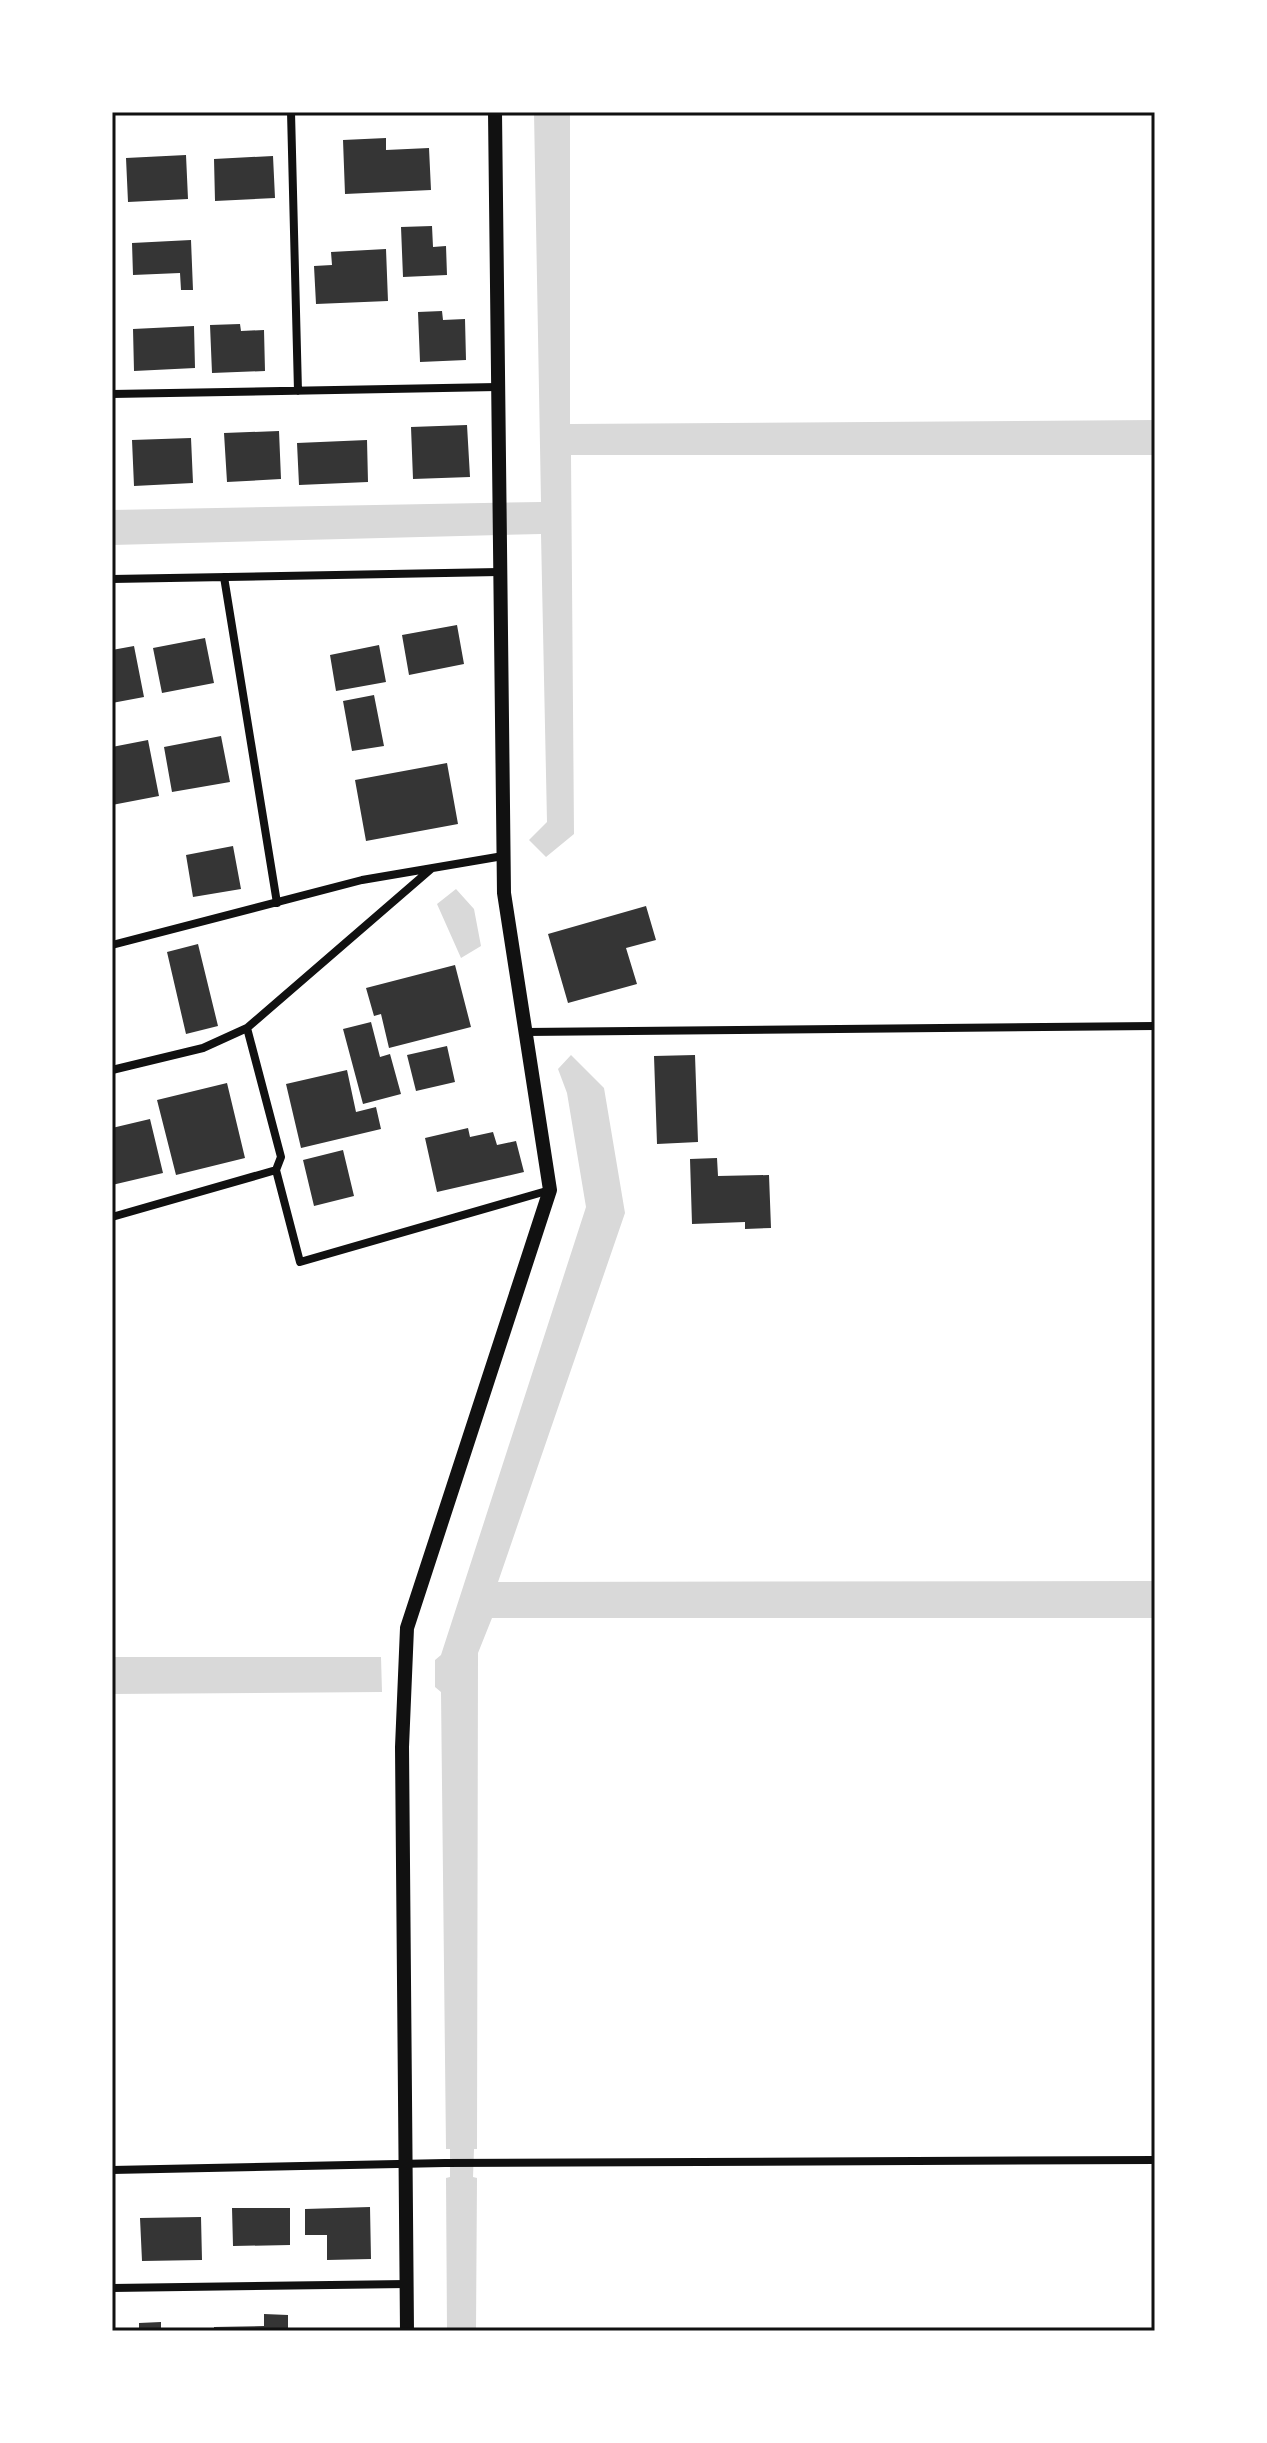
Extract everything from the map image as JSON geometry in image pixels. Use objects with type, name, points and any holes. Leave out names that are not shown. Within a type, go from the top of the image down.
[{"type":"street","points":[[291,112],[298,391]]},
{"type":"street","points":[[407,2331],[402,1747],[407,1628],[550,1190],[504,893],[495,112]]},
{"type":"street","points":[[112,394],[497,387]]},
{"type":"street","points":[[112,579],[499,572]]},
{"type":"street","points":[[224,577],[277,903]]},
{"type":"street","points":[[112,945],[362,880],[503,856]]},
{"type":"street","points":[[112,1070],[203,1048],[247,1028],[431,868]]},
{"type":"street","points":[[526,1032],[1155,1026]]},
{"type":"street","points":[[247,1028],[281,1157],[276,1170],[300,1262],[550,1190]]},
{"type":"street","points":[[112,1217],[276,1170]]},
{"type":"street","points":[[112,2170],[445,2163],[1155,2160]]},
{"type":"street","points":[[112,2288],[407,2284]]},
{"type":"shaded area","points":[[534,112],[570,112],[570,424],[1155,420],[1155,455],[571,455],[574,834],[546,857],[529,840],[547,822],[541,534],[112,545],[112,510],[541,502]]},
{"type":"shaded area","points":[[456,889],[474,909],[481,946],[461,958],[437,904]]},
{"type":"shaded area","points":[[571,1055],[604,1088],[625,1213],[498,1582],[1155,1581],[1155,1618],[492,1618],[478,1653],[477,2149],[474,2149],[473,2177],[477,2178],[476,2331],[447,2331],[446,2178],[450,2177],[450,2149],[446,2149],[441,1692],[435,1687],[435,1660],[441,1655],[586,1207],[567,1093],[558,1069]]},
{"type":"shaded area","points":[[112,1657],[381,1657],[382,1692],[112,1694]]},
{"type":"building","points":[[386,138],[386,150],[429,148],[431,190],[345,194],[343,140]]},
{"type":"building","points":[[186,155],[188,199],[128,202],[126,158]]},
{"type":"building","points":[[273,156],[275,198],[215,201],[214,159]]},
{"type":"building","points":[[432,226],[433,247],[446,246],[447,275],[403,277],[401,227]]},
{"type":"building","points":[[191,240],[193,290],[181,290],[180,273],[133,275],[132,243]]},
{"type":"building","points":[[386,249],[388,301],[316,304],[314,266],[332,265],[331,252]]},
{"type":"building","points":[[442,311],[443,320],[465,319],[466,360],[420,362],[418,312]]},
{"type":"building","points":[[240,324],[241,331],[264,330],[265,371],[212,373],[210,325]]},
{"type":"building","points":[[194,326],[195,368],[134,371],[133,329]]},
{"type":"building","points":[[467,425],[470,477],[413,479],[411,427]]},
{"type":"building","points":[[279,431],[281,479],[227,482],[224,433]]},
{"type":"building","points":[[191,438],[193,483],[134,486],[132,440]]},
{"type":"building","points":[[367,440],[368,482],[299,485],[297,443]]},
{"type":"building","points":[[457,625],[464,664],[409,675],[402,635]]},
{"type":"building","points":[[205,638],[214,683],[162,693],[153,648]]},
{"type":"building","points":[[379,645],[386,682],[336,691],[330,655]]},
{"type":"building","points":[[134,646],[144,697],[112,703],[112,650]]},
{"type":"building","points":[[374,695],[384,746],[352,751],[343,701]]},
{"type":"building","points":[[221,736],[230,782],[172,792],[164,747]]},
{"type":"building","points":[[148,740],[159,796],[112,805],[112,747]]},
{"type":"building","points":[[447,763],[458,824],[366,841],[355,780]]},
{"type":"building","points":[[233,846],[241,889],[193,897],[186,855]]},
{"type":"building","points":[[646,906],[656,940],[626,948],[637,984],[568,1003],[548,934]]},
{"type":"building","points":[[198,944],[218,1026],[186,1034],[167,952]]},
{"type":"building","points":[[455,965],[471,1027],[389,1048],[381,1014],[374,1016],[366,988]]},
{"type":"building","points":[[371,1022],[380,1057],[390,1054],[401,1094],[363,1104],[343,1029]]},
{"type":"building","points":[[447,1046],[455,1082],[416,1091],[407,1055]]},
{"type":"building","points":[[695,1055],[698,1142],[657,1144],[654,1056]]},
{"type":"building","points":[[347,1070],[356,1112],[376,1107],[381,1129],[301,1148],[286,1084]]},
{"type":"building","points":[[227,1083],[245,1158],[176,1175],[157,1100]]},
{"type":"building","points":[[150,1119],[163,1173],[112,1185],[112,1128]]},
{"type":"building","points":[[468,1128],[470,1137],[493,1132],[497,1145],[516,1141],[524,1172],[437,1192],[425,1138]]},
{"type":"building","points":[[343,1150],[354,1196],[314,1206],[303,1160]]},
{"type":"building","points":[[717,1158],[718,1176],[769,1175],[771,1228],[745,1229],[745,1222],[692,1224],[690,1159]]},
{"type":"building","points":[[370,2207],[371,2259],[327,2260],[327,2235],[305,2235],[305,2209]]},
{"type":"building","points":[[232,2208],[290,2208],[290,2245],[233,2246]]},
{"type":"building","points":[[201,2217],[202,2260],[142,2261],[140,2218]]},
{"type":"building","points":[[264,2314],[288,2315],[288,2331],[214,2331],[214,2327],[264,2326]]},
{"type":"building","points":[[161,2322],[161,2331],[139,2331],[139,2323]]}]
